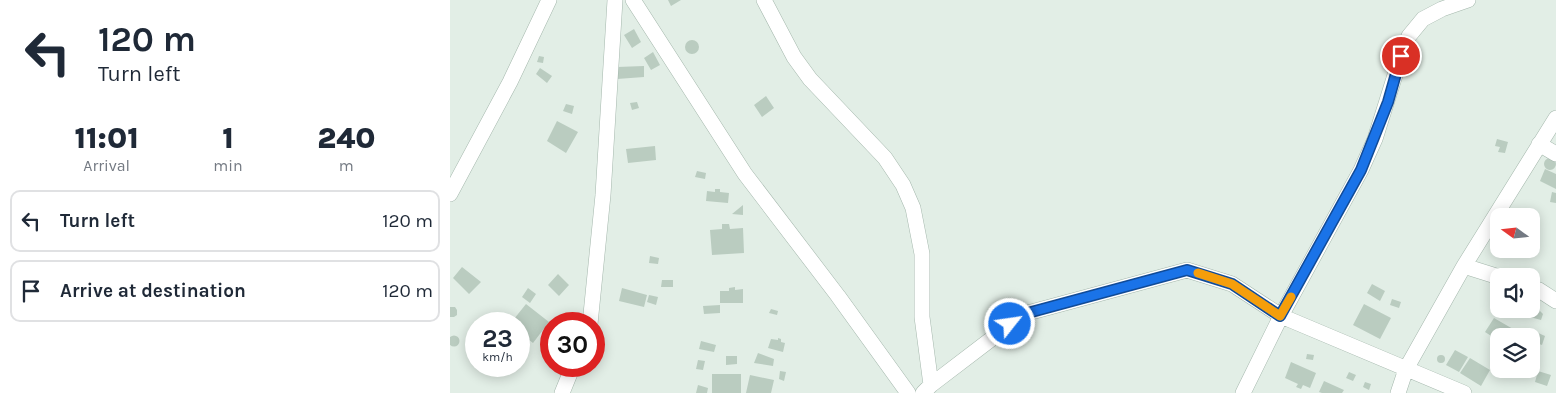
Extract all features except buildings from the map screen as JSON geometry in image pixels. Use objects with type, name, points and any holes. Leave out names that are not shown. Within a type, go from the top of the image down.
[{"type":"street","points":[[450,194],[510,82],[549,0]]},
{"type":"street","points":[[591,312],[603,195],[615,0]]},
{"type":"street","points":[[633,0],[745,174],[838,296],[908,393]]},
{"type":"street","points":[[764,0],[794,57],[810,79],[885,158],[903,185],[913,208],[922,254],[922,317],[927,389]]},
{"type":"street","points":[[1243,393],[1280,316],[1361,170],[1375,139],[1409,36],[1423,19],[1442,9],[1468,0]]},
{"type":"street","points":[[1398,393],[1406,370],[1464,266],[1556,118]]},
{"type":"street","points":[[1539,144],[1556,154]]},
{"type":"street","points":[[1464,266],[1490,274]]},
{"type":"street","points":[[927,389],[1024,314],[1187,270],[1232,284],[1280,316],[1464,393]]},
{"type":"street","points":[[1540,291],[1556,301]]},
{"type":"street","points":[[562,393],[569,377]]},
{"type":"slow traffic","points":[[1198,273],[1232,284],[1280,316],[1291,297]]},
{"type":"route","points":[[1010,324],[1024,314],[1187,270],[1232,284],[1280,316],[1361,170],[1375,139],[1388,102],[1401,56]]}]
